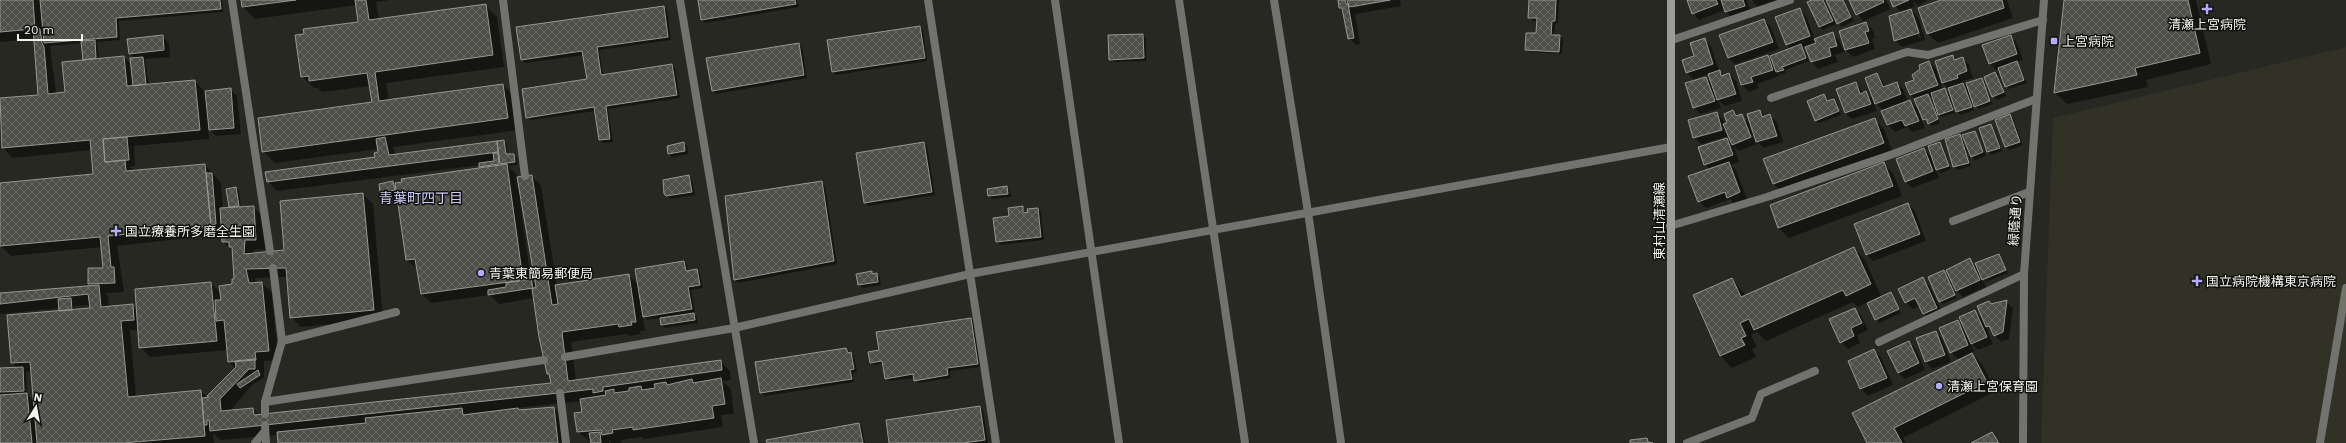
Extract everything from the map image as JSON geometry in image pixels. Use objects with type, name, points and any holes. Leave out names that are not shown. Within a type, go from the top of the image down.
[{"type":"main road","name":"東村山清瀬線","points":[[1671,0],[1671,443]]},
{"type":"street","points":[[232,0],[270,251]]},
{"type":"street","points":[[503,0],[525,176]]},
{"type":"street","points":[[680,0],[754,443]]},
{"type":"street","points":[[928,0],[996,443]]},
{"type":"street","points":[[1055,0],[1078,148],[1091,251],[1119,443]]},
{"type":"street","points":[[1179,0],[1212,230],[1245,443]]},
{"type":"street","points":[[1274,0],[1308,212],[1340,443]]},
{"type":"street","points":[[1672,40],[1790,0]]},
{"type":"street","name":"緑蔭通り","points":[[2022,443],[2024,274],[2044,0]]},
{"type":"street","points":[[1771,98],[1907,52],[1928,55],[2042,20]]},
{"type":"street","points":[[1670,226],[1767,198],[1896,152],[2036,99]]},
{"type":"street","points":[[565,357],[734,328],[970,274],[1091,251],[1672,147]]},
{"type":"street","points":[[1953,221],[2029,192]]},
{"type":"street","points":[[265,414],[265,402],[282,341],[273,268]]},
{"type":"street","points":[[1879,342],[2024,274]]},
{"type":"street","points":[[2320,443],[2346,288]]},
{"type":"street","points":[[282,341],[396,312]]},
{"type":"street","points":[[265,402],[544,360]]},
{"type":"street","points":[[1687,443],[1752,418],[1761,394],[1815,371]]},
{"type":"street","points":[[560,393],[566,443]]},
{"type":"street","points":[[255,443],[265,428],[266,443]]},
{"type":"shaded area","name":"国立病院機構東京病院","points":[[2346,47],[2346,443],[2041,443],[2053,118]]},
{"type":"building","points":[[0,0],[33,0],[35,29],[40,29],[44,47],[48,94],[65,92],[62,62],[124,56],[127,86],[195,80],[200,130],[103,139],[105,162],[125,160],[126,171],[205,164],[211,226],[108,236],[111,267],[114,267],[115,283],[88,284],[88,268],[103,268],[100,237],[0,246],[0,183],[93,174],[90,140],[2,148],[0,98],[38,95],[33,29],[0,32]]},
{"type":"building","points":[[40,0],[220,0],[221,9],[116,18],[117,37],[44,43]]},
{"type":"building","points":[[241,0],[296,0],[242,7]]},
{"type":"building","points":[[355,0],[366,0],[369,20],[486,4],[493,55],[375,72],[379,101],[503,84],[508,118],[262,152],[258,118],[372,102],[367,73],[309,81],[309,76],[301,77],[295,35],[304,34],[303,29],[358,22]]},
{"type":"building","points":[[698,0],[795,0],[796,4],[701,20]]},
{"type":"building","points":[[1338,0],[1345,0],[1346,4],[1348,4],[1354,38],[1348,39],[1342,8],[1339,8]]},
{"type":"building","points":[[1347,0],[1390,0],[1349,7]]},
{"type":"building","points":[[1529,0],[1556,0],[1555,21],[1552,21],[1551,35],[1560,35],[1559,52],[1525,50],[1526,33],[1536,33],[1537,18],[1528,18]]},
{"type":"building","points":[[1687,0],[1716,0],[1718,4],[1692,14]]},
{"type":"building","points":[[1721,0],[1743,0],[1745,6],[1725,12]]},
{"type":"building","points":[[1812,0],[1823,0],[1833,21],[1819,27],[1807,2]]},
{"type":"building","points":[[1826,0],[1843,0],[1851,17],[1837,24]]},
{"type":"building","points":[[1849,0],[1883,0],[1884,2],[1856,15]]},
{"type":"building","points":[[1890,0],[1909,0],[1893,7]]},
{"type":"building","points":[[1941,0],[2002,0],[2004,8],[1927,34],[1918,8]]},
{"type":"building","points":[[2064,0],[2188,0],[2200,53],[2135,68],[2137,75],[2054,93]]},
{"type":"building","points":[[664,6],[668,37],[597,47],[601,75],[672,64],[677,95],[606,106],[610,139],[599,140],[594,107],[526,118],[522,89],[587,79],[582,51],[521,60],[516,27]]},
{"type":"building","points":[[1800,8],[1810,36],[1786,45],[1775,17]]},
{"type":"building","points":[[1911,9],[1919,33],[1894,41],[1889,16]]},
{"type":"building","points":[[1764,19],[1773,42],[1728,58],[1719,35]]},
{"type":"building","points":[[1866,22],[1869,31],[1865,32],[1869,43],[1845,50],[1839,31]]},
{"type":"building","points":[[920,26],[925,58],[832,72],[827,40]]},
{"type":"building","points":[[1833,32],[1837,46],[1829,48],[1831,56],[1811,62],[1805,47],[1816,43],[1814,39]]},
{"type":"building","points":[[1143,34],[1144,58],[1109,60],[1108,35]]},
{"type":"building","points":[[163,35],[164,50],[129,54],[127,39]]},
{"type":"building","points":[[2011,35],[2017,54],[1989,64],[1982,45]]},
{"type":"building","points":[[1705,38],[1713,64],[1686,73],[1682,60],[1694,56],[1690,43]]},
{"type":"building","points":[[95,40],[96,58],[83,60],[81,41]]},
{"type":"building","points":[[799,43],[804,75],[712,91],[706,58]]},
{"type":"building","points":[[1801,44],[1806,58],[1782,67],[1784,70],[1776,72],[1770,56]]},
{"type":"building","points":[[1768,55],[1773,70],[1751,77],[1753,82],[1741,85],[1735,66]]},
{"type":"building","points":[[1953,55],[1954,60],[1963,57],[1967,71],[1957,75],[1958,78],[1942,83],[1935,61]]},
{"type":"building","points":[[143,57],[146,84],[133,86],[130,58]]},
{"type":"building","points":[[1929,61],[1938,85],[1910,95],[1905,83],[1914,80],[1912,75],[1920,69],[1919,65]]},
{"type":"building","points":[[2017,61],[2024,80],[2005,87],[1998,68]]},
{"type":"building","points":[[1720,70],[1721,76],[1729,73],[1736,94],[1717,100],[1708,74]]},
{"type":"building","points":[[1995,72],[2004,92],[1992,97],[1984,77]]},
{"type":"building","points":[[1877,73],[1883,87],[1897,82],[1901,94],[1875,104],[1865,78]]},
{"type":"building","points":[[1706,77],[1715,101],[1693,108],[1685,83]]},
{"type":"building","points":[[1982,78],[1990,101],[1974,107],[1966,83]]},
{"type":"building","points":[[1856,82],[1860,94],[1866,91],[1871,104],[1845,113],[1836,89]]},
{"type":"building","points":[[1963,83],[1972,107],[1956,112],[1948,88]]},
{"type":"building","points":[[231,88],[234,128],[209,130],[205,91]]},
{"type":"building","points":[[1945,88],[1953,110],[1938,115],[1931,93]]},
{"type":"building","points":[[1824,94],[1827,101],[1834,99],[1839,111],[1815,121],[1807,101]]},
{"type":"building","points":[[1928,94],[1938,119],[1928,124],[1926,119],[1923,120],[1914,99]]},
{"type":"building","points":[[1910,100],[1919,121],[1905,126],[1902,120],[1887,125],[1881,111]]},
{"type":"building","points":[[1733,110],[1736,116],[1742,114],[1751,137],[1732,145],[1723,124],[1727,123],[1724,114]]},
{"type":"building","points":[[1760,110],[1762,117],[1770,114],[1777,136],[1756,142],[1747,114]]},
{"type":"building","points":[[1717,112],[1722,130],[1693,138],[1688,120]]},
{"type":"building","points":[[2010,114],[2020,142],[2005,147],[1995,120]]},
{"type":"building","points":[[1875,118],[1884,143],[1773,184],[1763,159]]},
{"type":"building","points":[[1991,124],[2000,148],[1987,152],[1979,128]]},
{"type":"building","points":[[1975,131],[1983,152],[1971,157],[1962,135]]},
{"type":"building","points":[[1960,134],[1969,163],[1953,167],[1945,139]]},
{"type":"building","points":[[127,137],[129,160],[105,162],[103,139]]},
{"type":"building","points":[[385,137],[389,155],[497,141],[498,152],[267,182],[265,172],[375,157],[374,153],[378,152],[376,139]]},
{"type":"building","points":[[1727,138],[1733,155],[1704,165],[1698,147]]},
{"type":"building","points":[[504,140],[506,154],[514,154],[515,162],[500,164],[497,141]]},
{"type":"building","points":[[684,142],[685,151],[668,154],[667,146]]},
{"type":"building","points":[[924,142],[932,192],[864,203],[856,153]]},
{"type":"building","points":[[1940,142],[1949,166],[1936,170],[1928,146]]},
{"type":"building","points":[[1924,148],[1933,171],[1905,182],[1896,159]]},
{"type":"building","points":[[493,153],[498,153],[499,164],[479,167],[479,163],[494,161]]},
{"type":"building","points":[[1729,162],[1740,192],[1727,198],[1725,192],[1698,202],[1688,176]]},
{"type":"building","points":[[1884,162],[1893,186],[1778,228],[1770,205]]},
{"type":"building","points":[[507,164],[523,280],[421,294],[415,259],[406,260],[395,183],[402,182],[401,179]]},
{"type":"building","points":[[206,173],[212,173],[216,224],[211,225]]},
{"type":"building","points":[[532,175],[552,305],[558,304],[555,285],[629,274],[636,322],[631,322],[632,325],[619,327],[618,324],[562,332],[568,381],[721,360],[722,370],[603,387],[603,391],[593,393],[593,389],[210,431],[209,420],[207,420],[207,425],[204,425],[202,398],[209,397],[207,396],[236,367],[235,361],[255,359],[255,369],[249,369],[220,399],[221,411],[253,408],[254,415],[551,383],[549,374],[547,374],[539,337],[532,289],[536,287],[517,177]]},
{"type":"building","points":[[689,175],[692,192],[666,196],[664,194],[663,180]]},
{"type":"building","points":[[393,181],[395,190],[380,193],[379,184]]},
{"type":"building","points":[[822,181],[834,261],[734,280],[725,196]]},
{"type":"building","points":[[1007,186],[1008,194],[988,196],[987,189]]},
{"type":"building","points":[[236,187],[239,206],[229,207],[226,189]]},
{"type":"building","points":[[363,193],[374,310],[290,318],[286,268],[246,269],[249,283],[262,282],[269,351],[255,352],[256,360],[228,362],[224,320],[216,321],[215,300],[221,300],[219,286],[232,284],[232,279],[234,279],[232,247],[229,247],[229,242],[222,242],[220,208],[254,206],[256,240],[245,240],[244,254],[284,250],[280,201]]},
{"type":"building","points":[[1908,203],[1920,234],[1866,255],[1854,224]]},
{"type":"building","points":[[1023,206],[1023,213],[1028,212],[1027,209],[1038,208],[1041,237],[996,242],[993,218],[1009,216],[1008,208]]},
{"type":"building","points":[[1854,247],[1871,284],[1846,296],[1843,290],[1754,330],[1749,319],[1740,323],[1746,336],[1741,338],[1745,345],[1720,356],[1693,295],[1732,278],[1741,297]]},
{"type":"building","points":[[1999,254],[2006,270],[1982,280],[1975,263]]},
{"type":"building","points":[[1970,258],[1980,280],[1956,291],[1946,270]]},
{"type":"building","points":[[684,261],[686,271],[697,269],[700,285],[688,287],[692,309],[643,317],[635,269]]},
{"type":"building","points":[[1944,270],[1955,295],[1939,302],[1928,277]]},
{"type":"building","points":[[872,271],[872,274],[877,273],[878,282],[858,285],[856,274]]},
{"type":"building","points":[[1923,277],[1937,308],[1923,314],[1915,298],[1905,303],[1898,289]]},
{"type":"building","points":[[531,279],[533,288],[488,295],[488,290],[506,287],[506,283]]},
{"type":"building","points":[[211,282],[217,341],[139,348],[135,289]]},
{"type":"building","points":[[99,285],[101,307],[133,304],[134,320],[121,321],[128,397],[201,390],[205,436],[124,443],[37,443],[30,362],[11,363],[7,315],[90,308],[88,294],[0,304],[0,293]]},
{"type":"building","points":[[1891,292],[1899,309],[1875,320],[1867,303]]},
{"type":"building","points":[[71,298],[72,310],[59,311],[58,299]]},
{"type":"building","points":[[2007,300],[2003,332],[1994,336],[1989,326],[1986,327],[1977,306],[1989,301],[1991,304]]},
{"type":"building","points":[[1855,308],[1862,323],[1851,328],[1854,336],[1840,343],[1829,319]]},
{"type":"building","points":[[1975,310],[1987,337],[1971,344],[1959,317]]},
{"type":"building","points":[[694,313],[695,320],[661,325],[660,318]]},
{"type":"building","points":[[971,318],[978,364],[947,368],[948,375],[914,381],[913,374],[885,379],[882,361],[870,363],[868,352],[879,350],[876,332]]},
{"type":"building","points":[[1958,320],[1968,345],[1950,353],[1939,328]]},
{"type":"building","points":[[1936,331],[1945,355],[1925,362],[1916,338]]},
{"type":"building","points":[[1909,341],[1919,363],[1898,373],[1887,351]]},
{"type":"building","points":[[846,348],[848,353],[851,352],[854,369],[850,370],[852,379],[760,393],[755,362]]},
{"type":"building","points":[[1874,349],[1887,378],[1860,389],[1848,361]]},
{"type":"building","points":[[1972,353],[1987,382],[1894,428],[1902,443],[1867,443],[1852,413]]},
{"type":"building","points":[[23,367],[24,391],[0,392],[0,368]]},
{"type":"building","points":[[258,370],[260,375],[240,388],[237,384]]},
{"type":"building","points":[[721,378],[725,404],[712,406],[714,418],[633,430],[633,427],[612,430],[613,433],[602,435],[601,430],[577,432],[574,413],[582,412],[580,399],[606,395],[605,391],[614,389],[614,393],[629,391],[629,388],[641,386],[642,390],[655,388],[654,384],[666,382],[667,385],[692,379],[693,383]]},
{"type":"building","points":[[27,393],[32,443],[0,443],[0,395]]},
{"type":"building","points":[[980,406],[985,440],[963,443],[889,443],[886,420]]},
{"type":"building","points":[[554,407],[558,443],[278,443],[277,432],[366,423],[365,418],[462,408],[463,415],[518,408],[519,410]]},
{"type":"building","points":[[859,423],[863,443],[767,443],[766,440]]},
{"type":"building","points":[[600,432],[601,443],[591,443],[589,433]]},
{"type":"building","points":[[1992,432],[1999,443],[1971,443]]},
{"type":"building","points":[[1647,438],[1648,442],[1653,443],[1630,443],[1630,440]]},
{"type":"place","name":"清瀬上宮病院","points":[[2207,9]]},
{"type":"place","name":"上宮病院","points":[[2054,41]]},
{"type":"place","name":"国立療養所多磨全生園","points":[[116,231]]},
{"type":"place","name":"青葉東簡易郵便局","points":[[481,273]]},
{"type":"place","name":"国立病院機構東京病院","points":[[2197,281]]},
{"type":"place","name":"清瀬上宮保育園","points":[[1939,386]]},
{"type":"district","name":"青葉町四丁目","points":[[421,198]]}]
